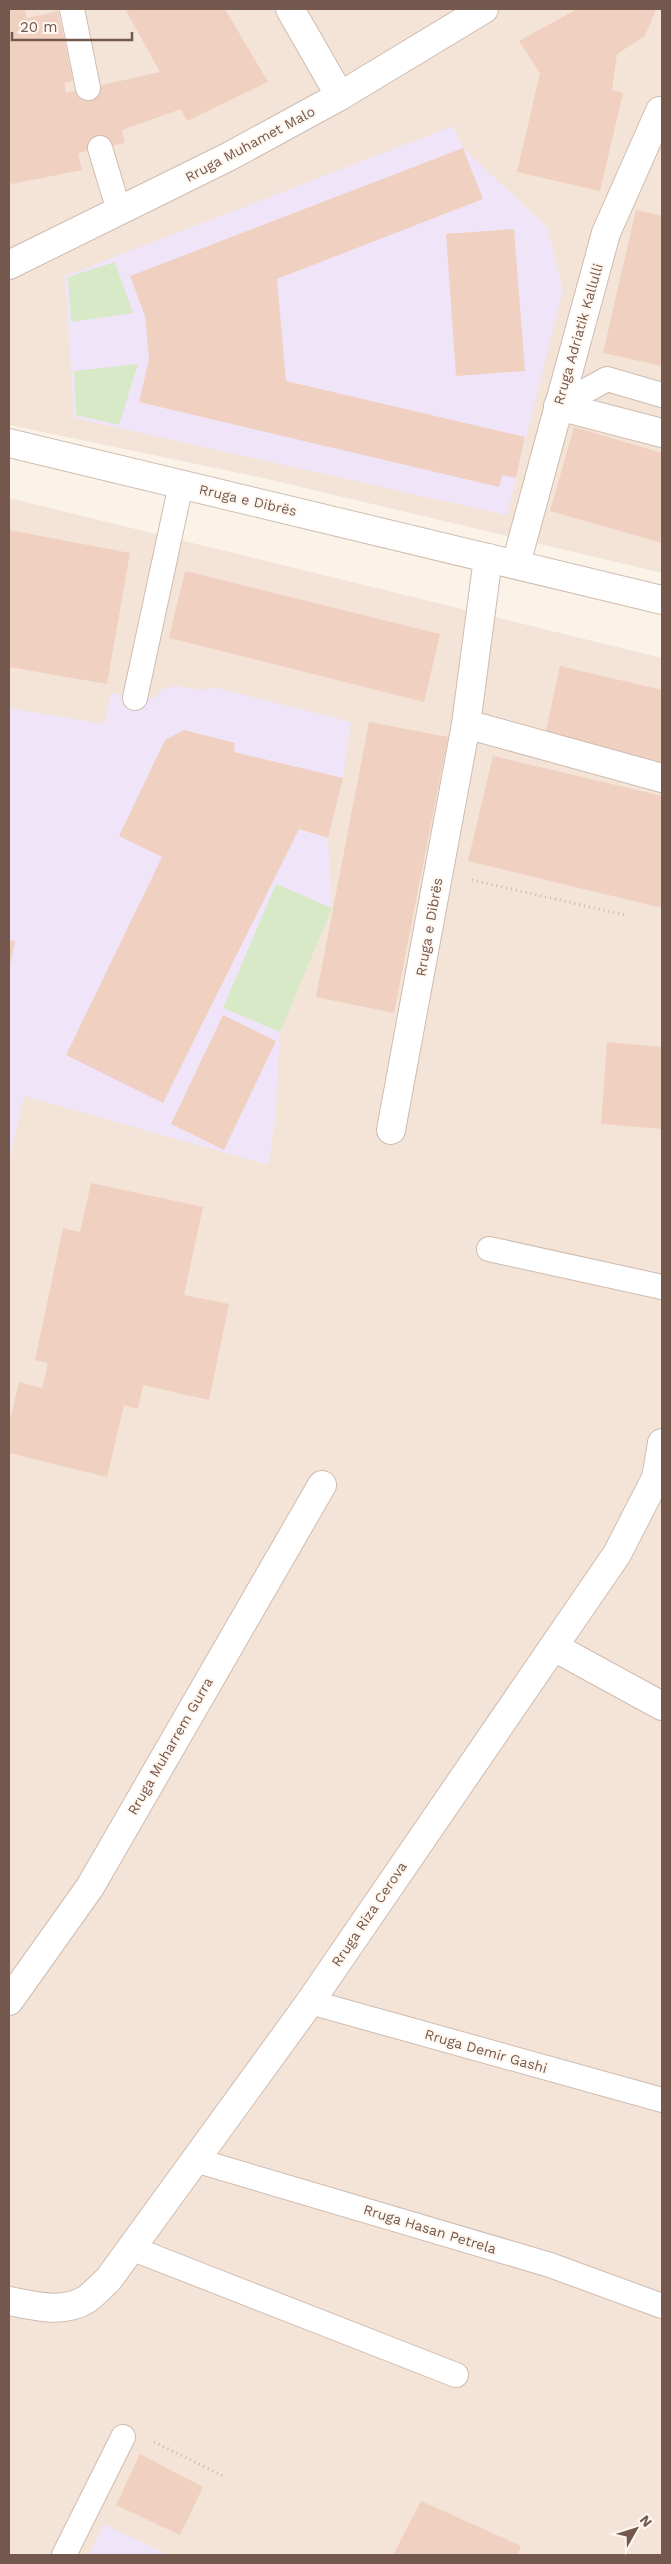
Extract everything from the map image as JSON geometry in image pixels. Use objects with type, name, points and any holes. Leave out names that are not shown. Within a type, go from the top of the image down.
[{"type":"street","points":[[290,9],[340,96]]},
{"type":"street","name":"Rruga Muhamet Malo","points":[[9,265],[228,157],[340,96],[484,9]]},
{"type":"street","name":"Rruga Adriatik Kallulli","points":[[516,564],[606,233],[661,111]]},
{"type":"street","points":[[558,406],[662,434]]},
{"type":"street","name":"Rruga e Dibrës","points":[[9,443],[662,600]]},
{"type":"street","name":"Rruga e Dibrës","points":[[391,1130],[466,724],[488,558]]},
{"type":"street","points":[[466,724],[662,778]]},
{"type":"street","name":"Rruga Riza Cerova","points":[[9,2301],[40,2307],[64,2308],[86,2300],[108,2280],[310,2002],[617,1554],[656,1478],[662,1442]]},
{"type":"street","name":"Rruga Muharrem Gurra","points":[[9,2001],[90,1887],[322,1485]]},
{"type":"street","points":[[554,1647],[662,1706]]},
{"type":"lane","points":[[72,9],[88,88]]},
{"type":"lane","points":[[100,148],[119,211]]},
{"type":"lane","points":[[558,406],[607,379],[662,395]]},
{"type":"lane","points":[[135,698],[181,484]]},
{"type":"lane","points":[[489,1249],[662,1286]]},
{"type":"lane","name":"Rruga Demir Gashi","points":[[310,2002],[662,2100]]},
{"type":"lane","name":"Rruga Hasan Petrela","points":[[195,2160],[550,2265],[662,2306]]},
{"type":"lane","points":[[131,2248],[456,2375]]},
{"type":"lane","points":[[64,2555],[123,2437]]},
{"type":"path","points":[[439,872],[625,915]]},
{"type":"path","points":[[123,2437],[149,2440],[223,2476]]},
{"type":"shaded area","points":[[9,9],[662,9],[662,573],[259,477],[9,425]]},
{"type":"shaded area","points":[[453,126],[463,148],[547,227],[563,290],[507,515],[74,418],[65,276]]},
{"type":"shaded area","points":[[9,498],[662,658],[662,2555],[9,2555]]},
{"type":"shaded area","points":[[176,686],[204,690],[213,687],[351,722],[343,778],[328,838],[332,908],[280,1032],[275,1123],[268,1165],[24,1096],[9,1162],[9,708],[104,724],[111,693],[154,699],[162,689]]},
{"type":"shaded area","points":[[104,2524],[168,2555],[89,2555]]},
{"type":"green space","points":[[115,262],[133,313],[71,322],[68,277]]},
{"type":"green space","points":[[138,364],[119,425],[76,415],[74,371]]},
{"type":"green space","points":[[276,884],[332,908],[280,1032],[223,1008]]},
{"type":"building","points":[[9,9],[25,9],[27,18],[58,11],[73,81],[65,83],[66,93],[160,72],[125,9],[225,9],[268,82],[187,121],[181,109],[122,130],[125,143],[78,153],[82,170],[11,184],[9,172]]},
{"type":"building","points":[[577,9],[656,9],[645,36],[617,54],[612,90],[623,93],[600,191],[517,172],[540,73],[519,41]]},
{"type":"building","points":[[463,148],[483,199],[277,279],[286,381],[525,437],[516,478],[502,475],[499,487],[139,402],[149,359],[145,316],[130,276]]},
{"type":"building","points":[[636,210],[662,216],[662,366],[603,353]]},
{"type":"building","points":[[514,229],[525,371],[456,376],[446,234]]},
{"type":"building","points":[[574,427],[662,453],[662,543],[550,511]]},
{"type":"building","points":[[9,530],[130,553],[107,684],[9,667]]},
{"type":"building","points":[[185,571],[440,634],[424,702],[169,638]]},
{"type":"building","points":[[560,666],[662,690],[662,766],[544,739]]},
{"type":"building","points":[[369,722],[448,737],[394,1013],[316,997]]},
{"type":"building","points":[[184,730],[235,743],[234,752],[343,778],[328,838],[299,829],[163,1103],[66,1055],[162,857],[119,836],[165,740]]},
{"type":"building","points":[[493,756],[662,796],[662,908],[468,861]]},
{"type":"building","points":[[9,940],[15,941],[10,965],[9,965]]},
{"type":"building","points":[[223,1015],[276,1041],[224,1150],[171,1124]]},
{"type":"building","points":[[607,1042],[662,1047],[662,1129],[601,1124]]},
{"type":"building","points":[[91,1183],[203,1207],[184,1295],[229,1304],[209,1400],[143,1385],[138,1409],[124,1405],[107,1477],[9,1453],[9,1425],[19,1382],[42,1388],[48,1363],[35,1360],[63,1228],[80,1232]]},
{"type":"building","points":[[140,2454],[203,2487],[180,2535],[116,2505]]},
{"type":"building","points":[[421,2501],[521,2546],[517,2555],[393,2555]]}]
